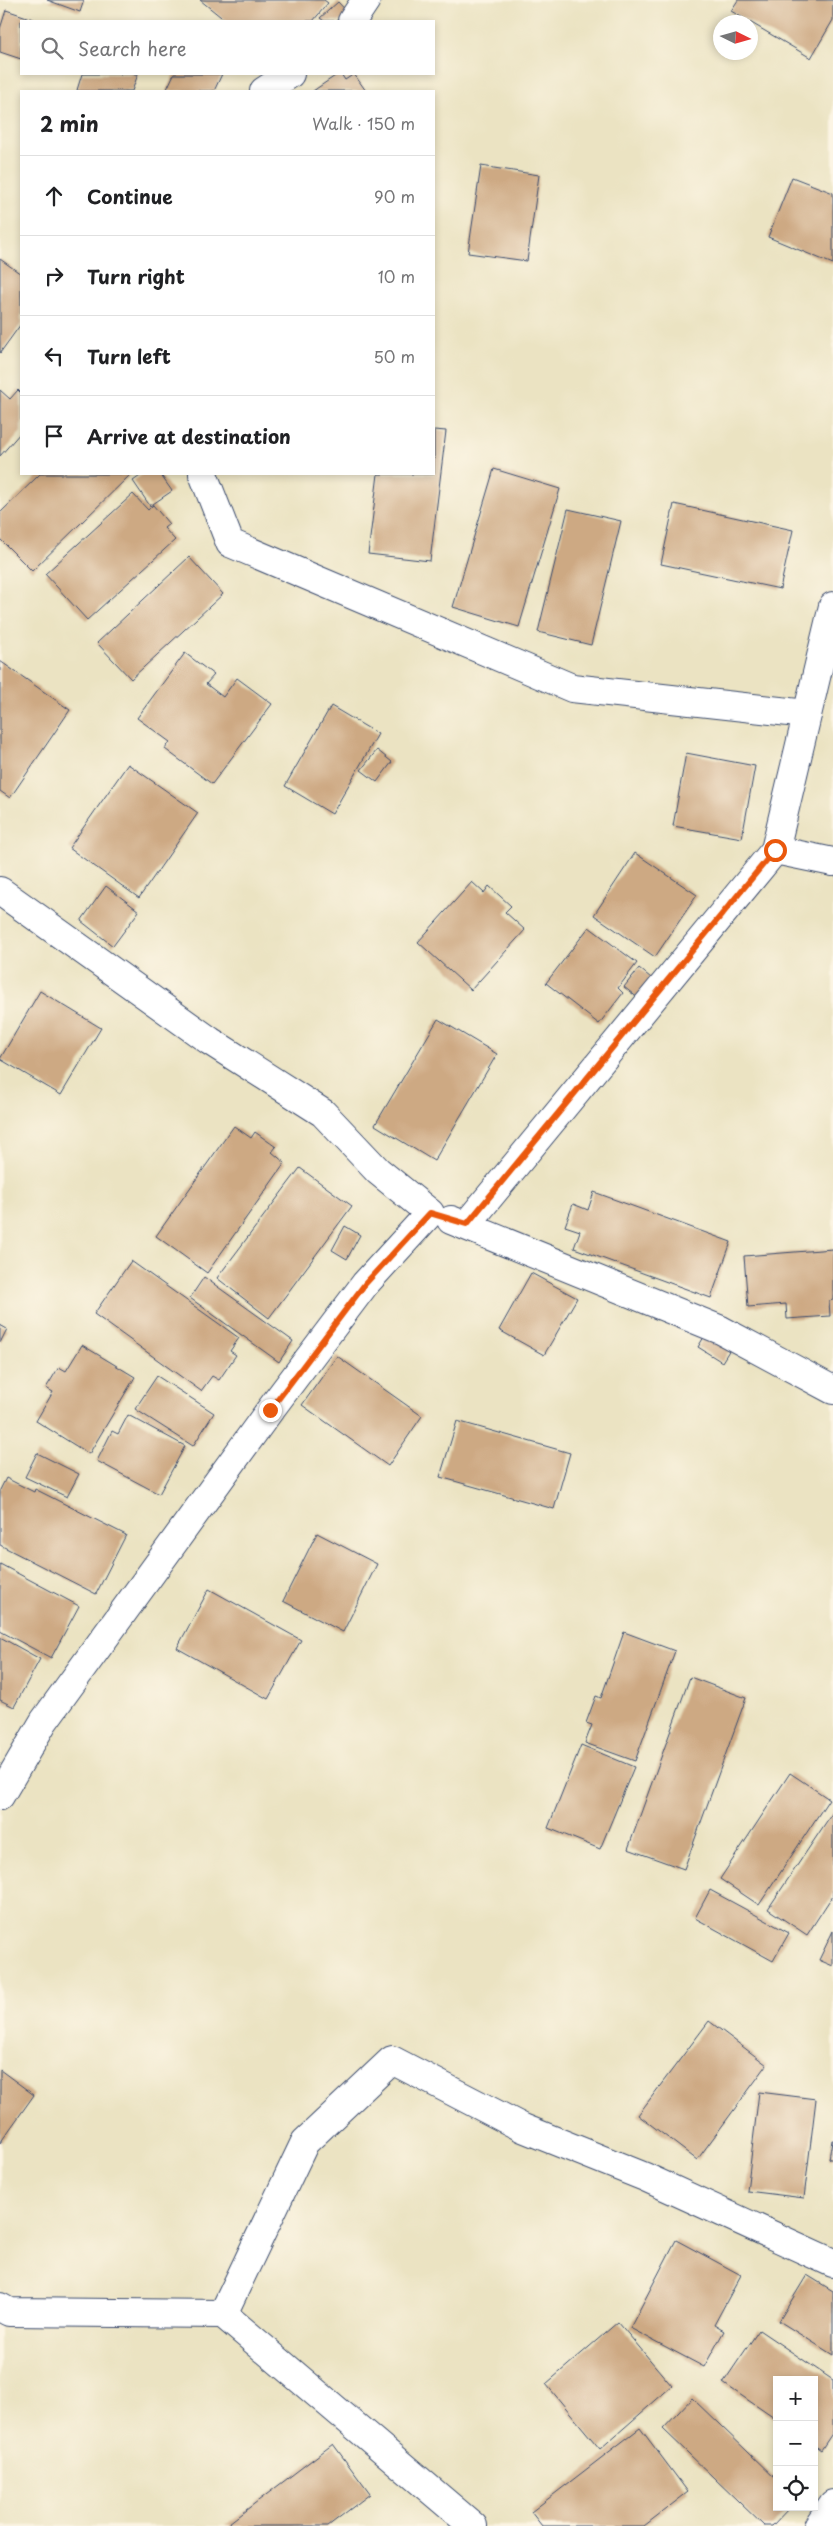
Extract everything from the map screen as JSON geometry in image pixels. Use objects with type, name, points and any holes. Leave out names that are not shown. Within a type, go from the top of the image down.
[{"type":"street","points":[[353,20],[366,0]]},
{"type":"street","points":[[266,90],[288,75]]},
{"type":"street","points":[[203,475],[230,543],[572,688],[807,714]]},
{"type":"street","points":[[467,1224],[775,850],[833,606]]},
{"type":"street","points":[[775,850],[833,862]]},
{"type":"street","points":[[0,891],[210,1041],[323,1114],[378,1171],[430,1213],[467,1224],[721,1330],[833,1390]]},
{"type":"street","points":[[0,1796],[44,1721],[270,1410],[365,1284],[430,1213]]},
{"type":"street","points":[[222,2314],[305,2142],[392,2060],[523,2128],[645,2177],[833,2263]]},
{"type":"street","points":[[0,2307],[10,2312],[222,2314],[473,2526]]},
{"type":"street","points":[[818,2526],[833,2504]]},
{"type":"building","points":[[47,0],[84,0],[80,12]]},
{"type":"building","points":[[200,0],[324,0],[328,3],[314,20],[225,20]]},
{"type":"building","points":[[738,0],[833,0],[833,20],[811,58],[758,27],[758,15],[738,15],[731,11]]},
{"type":"building","points":[[338,2],[352,17],[349,20],[323,20],[320,18]]},
{"type":"building","points":[[6,10],[36,20],[20,20],[20,59],[0,52],[0,29]]},
{"type":"building","points":[[82,75],[138,75],[132,90],[77,90]]},
{"type":"building","points":[[174,75],[222,75],[214,90],[166,90]]},
{"type":"building","points":[[337,75],[342,75],[345,80],[355,75],[365,90],[314,90]]},
{"type":"building","points":[[481,166],[539,175],[527,261],[468,253]]},
{"type":"building","points":[[792,177],[833,193],[833,264],[768,237]]},
{"type":"building","points":[[0,259],[20,273],[20,325],[0,353]]},
{"type":"building","points":[[0,390],[10,399],[18,390],[20,392],[20,433],[0,456]]},
{"type":"building","points":[[435,430],[446,431],[430,561],[368,554],[378,475],[435,475]]},
{"type":"building","points":[[494,469],[560,489],[519,627],[453,607]]},
{"type":"building","points":[[39,475],[130,475],[32,571],[0,539],[0,513]]},
{"type":"building","points":[[142,475],[161,475],[172,491],[150,506],[133,481]]},
{"type":"building","points":[[133,494],[148,510],[153,505],[169,524],[164,528],[175,540],[87,620],[45,574]]},
{"type":"building","points":[[674,504],[793,530],[780,589],[661,564]]},
{"type":"building","points":[[568,509],[621,521],[591,645],[538,632]]},
{"type":"building","points":[[189,557],[223,594],[131,679],[97,643]]},
{"type":"building","points":[[185,653],[214,675],[206,684],[223,697],[237,678],[272,704],[212,784],[165,749],[170,742],[137,718]]},
{"type":"building","points":[[0,661],[70,710],[10,798],[0,791]]},
{"type":"building","points":[[331,706],[378,734],[332,814],[285,786]]},
{"type":"building","points":[[377,750],[392,762],[377,782],[361,770]]},
{"type":"building","points":[[686,753],[755,766],[742,838],[673,826]]},
{"type":"building","points":[[128,764],[198,813],[139,898],[69,848]]},
{"type":"building","points":[[635,853],[697,895],[655,957],[594,915]]},
{"type":"building","points":[[472,882],[484,893],[489,886],[511,906],[505,912],[525,930],[471,990],[418,942]]},
{"type":"building","points":[[106,886],[139,911],[113,946],[81,921]]},
{"type":"building","points":[[589,927],[637,963],[618,988],[623,993],[599,1024],[546,983]]},
{"type":"building","points":[[639,968],[657,983],[643,1002],[624,987]]},
{"type":"building","points":[[40,991],[101,1028],[61,1095],[0,1059]]},
{"type":"building","points":[[438,1019],[497,1054],[434,1161],[375,1125]]},
{"type":"building","points":[[234,1126],[251,1138],[255,1132],[276,1147],[272,1152],[285,1163],[207,1273],[156,1236]]},
{"type":"building","points":[[300,1168],[352,1206],[269,1318],[217,1278]]},
{"type":"building","points":[[594,1192],[731,1242],[711,1298],[574,1248],[580,1231],[565,1226],[573,1204],[588,1210]]},
{"type":"building","points":[[345,1226],[360,1235],[347,1259],[332,1250]]},
{"type":"building","points":[[833,1249],[833,1300],[829,1301],[830,1316],[787,1319],[786,1304],[748,1307],[744,1256]]},
{"type":"building","points":[[131,1261],[239,1338],[230,1351],[236,1355],[219,1380],[212,1376],[201,1391],[94,1314]]},
{"type":"building","points":[[531,1273],[577,1298],[544,1355],[499,1330]]},
{"type":"building","points":[[204,1277],[293,1341],[279,1362],[190,1298]]},
{"type":"building","points":[[0,1325],[7,1329],[0,1343]]},
{"type":"building","points":[[707,1332],[732,1346],[722,1362],[698,1347]]},
{"type":"building","points":[[82,1345],[135,1377],[89,1454],[36,1421],[53,1392],[46,1388],[59,1367],[66,1371]]},
{"type":"building","points":[[337,1356],[422,1416],[388,1466],[302,1405]]},
{"type":"building","points":[[157,1376],[214,1413],[193,1446],[135,1409]]},
{"type":"building","points":[[128,1415],[185,1446],[159,1494],[97,1461],[112,1431],[118,1434]]},
{"type":"building","points":[[457,1421],[570,1453],[554,1509],[440,1477]]},
{"type":"building","points":[[37,1453],[79,1474],[67,1497],[25,1477]]},
{"type":"building","points":[[6,1478],[34,1492],[35,1489],[126,1535],[96,1594],[0,1545],[0,1490]]},
{"type":"building","points":[[317,1533],[377,1564],[343,1632],[283,1601]]},
{"type":"building","points":[[0,1564],[79,1606],[51,1658],[0,1631]]},
{"type":"building","points":[[209,1589],[301,1640],[268,1699],[177,1648]]},
{"type":"building","points":[[624,1632],[675,1651],[635,1761],[585,1743],[592,1725],[586,1723],[596,1696],[601,1698]]},
{"type":"building","points":[[0,1637],[40,1659],[14,1707],[0,1700]]},
{"type":"building","points":[[690,1677],[746,1698],[684,1869],[628,1849]]},
{"type":"building","points":[[581,1745],[634,1767],[600,1849],[548,1828]]},
{"type":"building","points":[[790,1773],[829,1799],[759,1905],[720,1879]]},
{"type":"building","points":[[833,1812],[833,1895],[807,1935],[768,1909]]},
{"type":"building","points":[[710,1890],[789,1933],[773,1961],[695,1918]]},
{"type":"building","points":[[833,1931],[833,1966],[819,1960]]},
{"type":"building","points":[[709,2021],[767,2065],[697,2160],[638,2115]]},
{"type":"building","points":[[0,2070],[34,2095],[0,2143]]},
{"type":"building","points":[[759,2092],[816,2099],[804,2198],[747,2191]]},
{"type":"building","points":[[832,2140],[833,2159],[829,2159]]},
{"type":"building","points":[[676,2240],[741,2275],[714,2325],[724,2331],[704,2367],[630,2328]]},
{"type":"building","points":[[807,2275],[833,2291],[833,2355],[779,2321]]},
{"type":"building","points":[[618,2322],[672,2386],[600,2449],[546,2384]]},
{"type":"building","points":[[759,2330],[833,2380],[833,2432],[821,2450],[818,2448],[818,2376],[773,2376],[773,2417],[723,2383]]},
{"type":"building","points":[[692,2398],[773,2476],[773,2511],[786,2511],[772,2526],[764,2526],[663,2429]]},
{"type":"building","points":[[640,2428],[688,2492],[644,2526],[542,2526],[531,2512]]},
{"type":"building","points":[[333,2444],[370,2494],[328,2526],[225,2526]]},
{"type":"route","points":[[270,1410],[365,1284],[430,1213],[467,1224],[775,850]]}]
